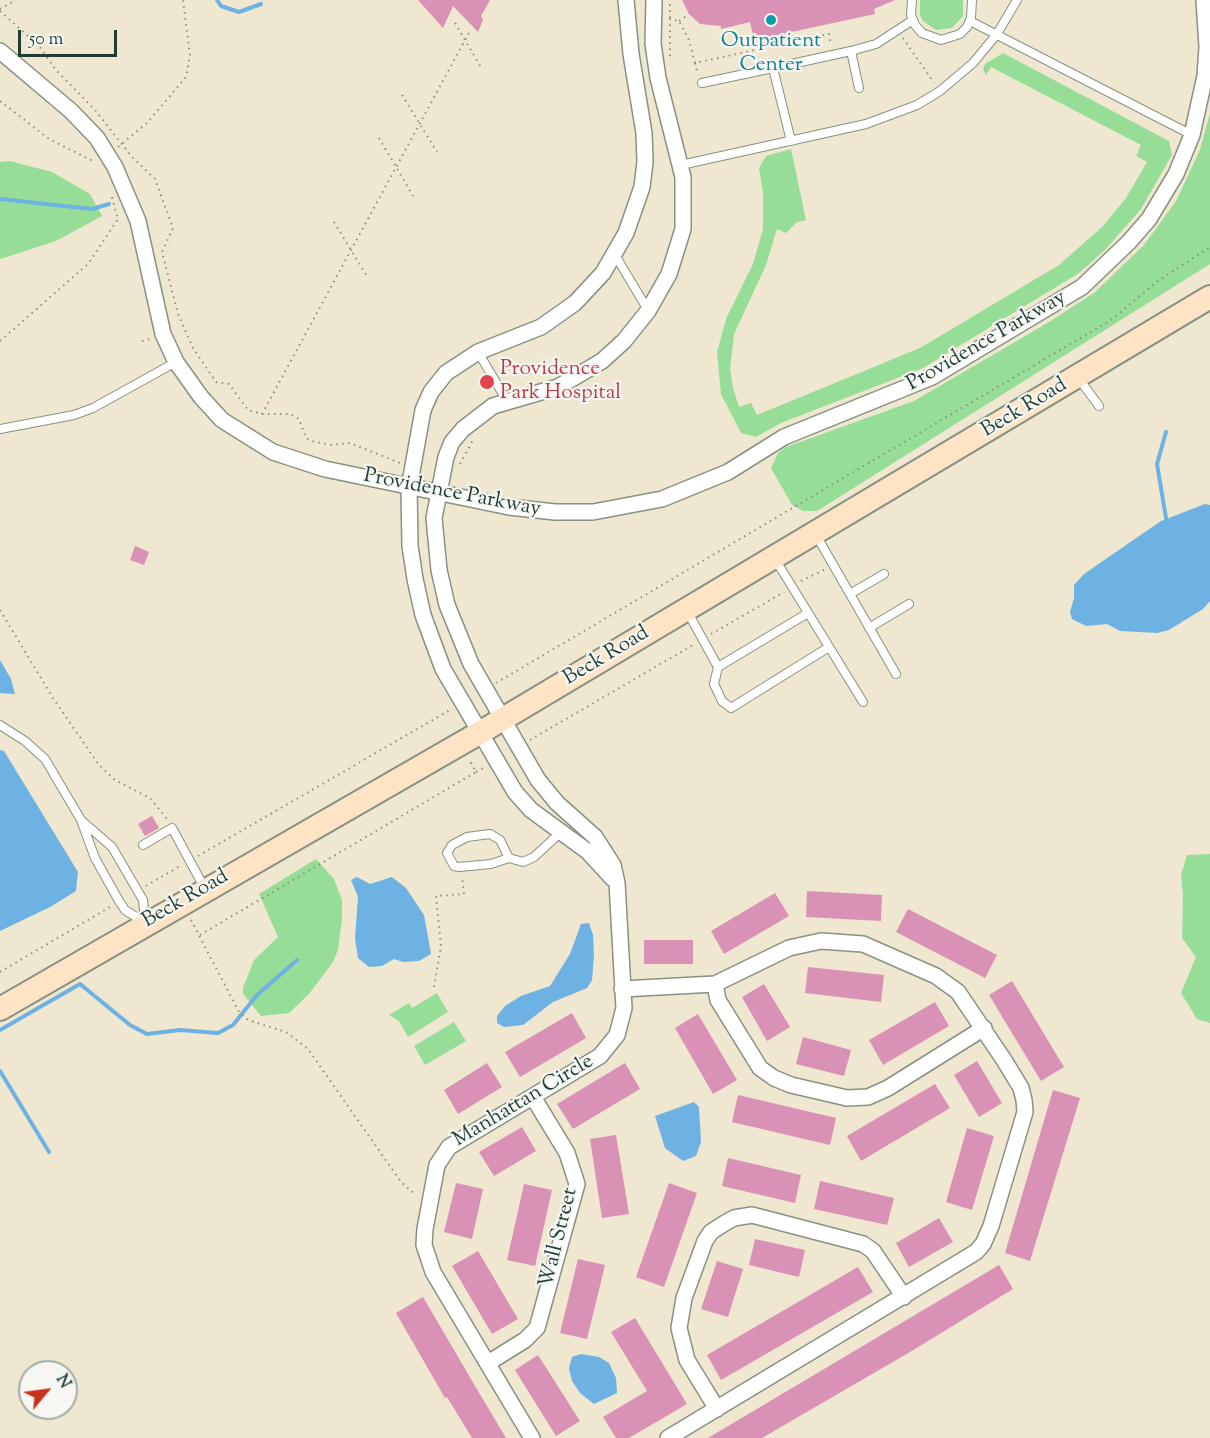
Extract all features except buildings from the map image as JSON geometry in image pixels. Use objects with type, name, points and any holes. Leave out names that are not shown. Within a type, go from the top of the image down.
[{"type":"main road","name":"Beck Road","points":[[0,1009],[145,923],[460,744],[1078,378],[1210,297]]},
{"type":"street","points":[[617,883],[587,851],[560,833],[525,804],[500,768],[443,669],[423,615],[410,546],[408,488],[423,410],[431,392],[446,374],[478,352],[541,327],[590,290],[615,255],[634,213],[645,162],[644,133],[631,54],[626,0]]},
{"type":"street","name":"Manhattan Circle","points":[[532,1438],[427,1259],[424,1245],[437,1165],[442,1154],[459,1140],[600,1056],[611,1046],[622,1023],[624,1008],[617,883],[613,865],[604,849],[546,789],[485,689],[457,635],[447,605],[436,544],[434,518],[437,493],[452,441],[463,429],[493,406],[558,387],[602,361],[624,341],[648,311],[669,274],[683,229],[681,165],[658,78],[653,44],[654,0]]},
{"type":"street","name":"Providence Parkway","points":[[0,51],[71,111],[97,138],[116,167],[138,221],[162,334],[176,362],[201,397],[222,420],[273,452],[309,465],[408,488],[509,507],[555,512],[593,512],[662,499],[700,484],[728,472],[784,437],[932,377],[1049,308],[1106,266],[1129,242],[1162,198],[1192,135],[1205,76],[1207,47],[1204,0]]},
{"type":"street","points":[[525,804],[546,789]]},
{"type":"street","points":[[560,833],[576,820]]},
{"type":"street","points":[[622,989],[715,984],[789,948],[821,941],[863,944],[948,984],[967,1002],[1021,1088],[1025,1112],[994,1215],[983,1244],[976,1252],[668,1438]]},
{"type":"street","points":[[715,984],[718,1000],[760,1068],[774,1078],[791,1085],[847,1098],[868,1097],[888,1088],[984,1028]]},
{"type":"street","name":"Wall Street","points":[[488,1363],[525,1340],[537,1328],[577,1184],[567,1153],[533,1097]]},
{"type":"street","points":[[717,1409],[687,1360],[679,1328],[684,1298],[701,1250],[711,1233],[724,1223],[741,1216],[753,1215],[863,1244],[873,1251],[904,1297]]},
{"type":"lane","points":[[912,0],[913,20],[922,33],[941,40],[960,34],[970,21],[972,0]]},
{"type":"lane","points":[[681,165],[791,141],[896,114],[940,91],[973,63],[997,34],[1017,0]]},
{"type":"lane","points":[[702,83],[876,44],[913,20]]},
{"type":"lane","points":[[970,21],[1192,135]]},
{"type":"lane","points":[[851,51],[859,88]]},
{"type":"lane","points":[[773,68],[791,141]]},
{"type":"lane","points":[[615,255],[648,311]]},
{"type":"lane","points":[[478,352],[507,401]]},
{"type":"lane","points":[[0,429],[74,415],[93,408],[176,362]]},
{"type":"lane","points":[[1078,378],[1099,406]]},
{"type":"lane","points":[[815,533],[896,674]]},
{"type":"lane","points":[[775,557],[863,702]]},
{"type":"lane","points":[[850,594],[884,574]]},
{"type":"lane","points":[[869,628],[909,604]]},
{"type":"lane","points":[[686,610],[718,667],[714,684],[722,701],[731,708],[829,647]]},
{"type":"lane","points":[[718,667],[808,613]]},
{"type":"lane","points":[[0,725],[25,741],[45,759],[81,820],[95,858],[119,901],[125,910],[145,923]]},
{"type":"lane","points":[[81,820],[112,847],[143,900],[145,923]]},
{"type":"lane","points":[[143,845],[172,828],[205,889]]},
{"type":"lane","points":[[509,858],[495,835],[480,833],[452,845],[447,853],[454,866],[461,867],[491,864],[509,858],[523,862],[534,856],[560,833]]},
{"type":"path","points":[[16,0],[0,10],[39,46],[56,70],[95,110],[132,157],[155,179],[171,221],[173,232],[162,252],[186,334],[216,382],[229,384],[248,410],[262,414],[290,414],[302,422],[306,438],[310,441],[332,445],[350,443],[411,469]]},
{"type":"path","points":[[118,147],[163,106],[186,77],[190,55],[183,0]]},
{"type":"path","points":[[670,0],[670,60]]},
{"type":"path","points":[[679,21],[689,14]]},
{"type":"path","points":[[670,18],[679,21],[689,40],[695,63],[829,34],[831,45],[841,44]]},
{"type":"path","points":[[455,23],[482,69]]},
{"type":"path","points":[[902,27],[902,36],[940,91]]},
{"type":"path","points":[[262,414],[470,31]]},
{"type":"path","points":[[402,95],[436,152]]},
{"type":"path","points":[[0,101],[49,139],[95,162]]},
{"type":"path","points":[[379,138],[413,196]]},
{"type":"path","points":[[0,341],[88,264],[118,219],[111,197],[112,192]]},
{"type":"path","points":[[334,222],[368,278]]},
{"type":"path","points":[[485,689],[813,499],[1111,320],[1158,281],[1210,247]]},
{"type":"path","points":[[441,476],[456,473],[473,441]]},
{"type":"path","points":[[579,711],[775,600],[791,586],[833,565]]},
{"type":"path","points":[[0,609],[53,698],[99,765],[115,780],[156,804],[172,828]]},
{"type":"path","points":[[138,890],[462,703]]},
{"type":"path","points":[[200,935],[476,772],[460,744]]},
{"type":"path","points":[[434,987],[441,946],[436,896],[464,894],[461,867]]},
{"type":"path","points":[[0,972],[119,901]]},
{"type":"path","points":[[182,902],[239,1012],[248,1020],[286,1032],[308,1049],[401,1182],[430,1207]]},
{"type":"green space","points":[[920,0],[963,0],[963,16],[952,28],[936,30],[923,21],[920,15]]},
{"type":"green space","points":[[1003,53],[1169,141],[1172,155],[1141,209],[1105,250],[1079,273],[923,368],[781,423],[756,437],[741,433],[721,394],[717,352],[726,319],[753,264],[763,229],[763,193],[759,168],[766,156],[791,149],[806,220],[797,222],[786,233],[777,229],[766,265],[734,334],[730,369],[733,388],[739,407],[751,403],[757,415],[920,348],[1059,265],[1102,227],[1126,198],[1147,162],[1136,156],[1141,145],[991,67],[986,75],[983,69],[985,64]]},
{"type":"green space","points":[[1210,113],[1210,264],[817,511],[803,511],[792,505],[771,468],[778,453],[786,447],[914,401],[1094,293],[1144,245],[1176,201],[1200,150]]},
{"type":"green space","points":[[10,161],[52,172],[90,194],[102,216],[56,241],[0,259],[0,162]]},
{"type":"green space","points":[[1210,854],[1210,1023],[1197,1019],[1181,993],[1196,957],[1182,938],[1181,875],[1187,855]]},
{"type":"green space","points":[[316,859],[334,879],[342,900],[338,950],[333,962],[309,994],[289,1013],[261,1016],[243,994],[243,988],[254,960],[278,937],[259,894]]},
{"type":"green space","points":[[437,993],[448,1012],[408,1037],[399,1021],[389,1015],[409,1003],[412,1008]]},
{"type":"green space","points":[[454,1022],[466,1041],[425,1065],[414,1046]]},
{"type":"water","points":[[1205,504],[1210,505],[1210,601],[1203,609],[1169,630],[1157,633],[1120,631],[1107,624],[1086,626],[1072,619],[1070,612],[1074,598],[1074,585],[1084,574],[1161,521]]},
{"type":"water","points":[[0,660],[11,679],[15,694],[0,693]]},
{"type":"water","points":[[0,750],[4,751],[78,872],[76,891],[50,907],[0,931]]},
{"type":"water","points":[[357,877],[370,884],[392,877],[406,888],[424,915],[431,954],[419,961],[403,962],[394,959],[382,966],[369,967],[358,958],[355,939],[358,897],[351,880]]},
{"type":"water","points":[[589,923],[593,935],[594,955],[592,980],[587,988],[553,1002],[523,1025],[504,1027],[497,1023],[497,1016],[505,1006],[521,996],[550,986],[570,954],[581,924]]},
{"type":"water","points":[[694,1102],[699,1107],[701,1142],[696,1156],[683,1161],[665,1148],[655,1116]]},
{"type":"water","points":[[581,1354],[599,1357],[609,1363],[616,1378],[617,1393],[594,1404],[580,1393],[572,1381],[569,1368],[572,1357]]},
{"type":"waterway","points":[[217,0],[221,6],[239,12],[261,4]]},
{"type":"waterway","points":[[0,199],[92,209],[109,204]]},
{"type":"waterway","points":[[1166,432],[1157,464],[1166,518]]},
{"type":"waterway","points":[[0,1030],[80,984],[130,1025],[147,1034],[180,1030],[218,1033],[233,1025],[257,995],[297,960]]},
{"type":"waterway","points":[[0,1071],[49,1152]]},
{"type":"place","name":"Outpatient Center","points":[[771,20]]},
{"type":"place","name":"Providence Park Hospital","points":[[487,382]]}]
